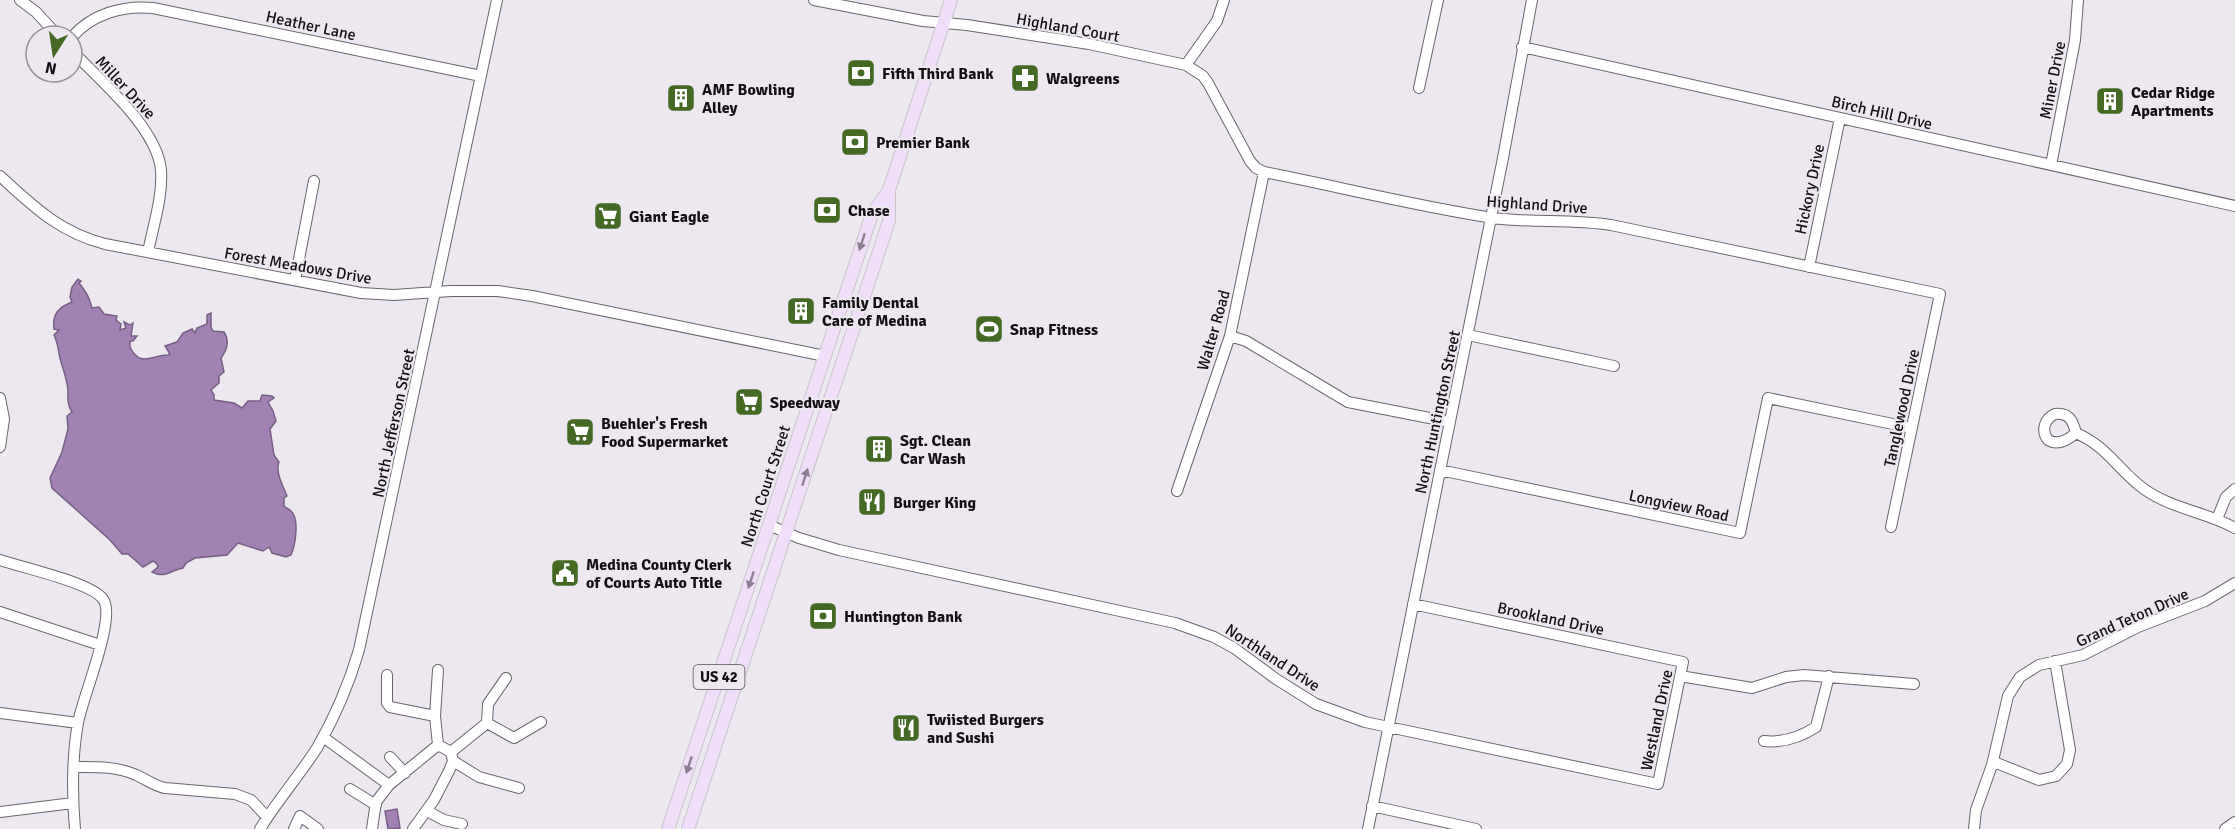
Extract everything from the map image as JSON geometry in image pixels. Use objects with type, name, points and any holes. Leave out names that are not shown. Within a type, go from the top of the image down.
[{"type":"main road","name":"North Court Street","points":[[668,829],[872,214],[888,190],[951,0]]},
{"type":"main road","name":"North Court Street","points":[[688,829],[889,220],[888,190]]},
{"type":"street","points":[[20,0],[47,24]]},
{"type":"street","name":"North Jefferson Street","points":[[260,829],[323,737],[340,704],[359,650],[497,0]]},
{"type":"street","name":"Highland Court","points":[[814,0],[944,23],[1089,44],[1186,65]]},
{"type":"street","points":[[1224,0],[1217,21],[1186,65],[1203,76],[1250,161],[1264,172]]},
{"type":"street","points":[[1419,88],[1438,0]]},
{"type":"street","name":"North Huntington Street","points":[[1368,829],[1492,217],[1532,0]]},
{"type":"street","name":"Miner Drive","points":[[2051,165],[2075,40],[2078,0]]},
{"type":"street","name":"Heather Lane","points":[[84,27],[115,10],[129,7],[153,8],[481,76]]},
{"type":"street","name":"Birch Hill Drive","points":[[1522,47],[2235,206]]},
{"type":"street","name":"Miller Drive","points":[[84,64],[140,123],[154,144],[161,171],[148,252]]},
{"type":"street","name":"Hickory Drive","points":[[1809,267],[1839,118]]},
{"type":"street","name":"Highland Drive","points":[[1264,172],[1492,217],[1526,221],[1600,223],[1940,294]]},
{"type":"street","name":"Walter Road","points":[[1177,491],[1230,336],[1264,172]]},
{"type":"street","name":"Forest Meadows Drive","points":[[0,176],[41,214],[72,233],[97,242],[369,294],[394,295],[476,290],[532,296],[825,356]]},
{"type":"street","points":[[295,280],[314,181]]},
{"type":"street","name":"Tanglewood Drive","points":[[1892,527],[1940,294]]},
{"type":"street","points":[[1468,335],[1614,366]]},
{"type":"street","points":[[1230,336],[1246,341],[1348,402],[1450,422]]},
{"type":"street","points":[[0,398],[4,419],[0,447]]},
{"type":"street","name":"Longview Road","points":[[1440,470],[1740,533],[1768,398],[1912,428]]},
{"type":"street","points":[[2076,433],[2100,447],[2145,490],[2176,506],[2217,519],[2235,528]]},
{"type":"street","points":[[2217,519],[2226,497],[2235,489]]},
{"type":"street","name":"Northland Drive","points":[[769,525],[799,538],[849,553],[1186,626],[1234,648],[1276,679],[1316,704],[1342,715],[1388,727],[1658,784]]},
{"type":"street","points":[[0,560],[83,585],[97,593],[107,608],[107,618],[78,723],[73,803],[75,829]]},
{"type":"street","name":"Grand Teton Drive","points":[[1974,829],[1976,810],[1994,762],[2008,696],[2013,686],[2029,670],[2039,665],[2083,655],[2138,627],[2205,601],[2235,583]]},
{"type":"street","name":"Brookland Drive","points":[[1413,604],[1683,662]]},
{"type":"street","points":[[0,612],[100,645]]},
{"type":"street","name":"Westland Drive","points":[[1658,784],[1683,662]]},
{"type":"street","points":[[1994,762],[2039,780],[2056,776],[2067,764],[2070,750],[2055,662]]},
{"type":"street","points":[[438,670],[435,716],[438,745],[479,777],[519,788]]},
{"type":"street","points":[[387,675],[387,703],[390,707],[435,716]]},
{"type":"street","points":[[1680,676],[1752,688],[1786,677],[1804,675],[1914,684]]},
{"type":"street","points":[[1764,741],[1785,741],[1816,727],[1829,676]]},
{"type":"street","points":[[413,829],[427,811],[452,756],[487,723],[488,704],[506,678]]},
{"type":"street","points":[[0,713],[78,723]]},
{"type":"street","points":[[487,723],[514,738],[541,722]]},
{"type":"street","points":[[323,737],[389,785]]},
{"type":"street","points":[[372,829],[376,805],[389,785],[438,745]]},
{"type":"street","points":[[390,757],[405,772]]},
{"type":"street","points":[[75,767],[110,768],[135,774],[155,786],[165,788],[235,794],[251,800],[267,817]]},
{"type":"street","points":[[350,789],[376,805]]},
{"type":"street","points":[[0,812],[73,803]]},
{"type":"street","points":[[1372,806],[1476,829]]},
{"type":"street","points":[[427,811],[444,820],[462,824]]},
{"type":"street","points":[[294,829],[300,816],[318,829]]},
{"type":"street","points":[[2225,829],[2235,822]]},
{"type":"shaded area","points":[[78,279],[81,281],[79,283],[92,308],[99,307],[104,314],[117,316],[116,320],[121,324],[120,330],[126,328],[124,322],[130,325],[133,323],[131,336],[137,336],[130,341],[130,347],[142,359],[170,354],[165,346],[177,342],[183,333],[192,329],[195,333],[197,328],[207,324],[207,315],[211,313],[213,331],[224,332],[227,342],[221,358],[224,372],[219,376],[219,383],[211,390],[214,400],[234,403],[242,408],[248,401],[260,401],[262,395],[274,398],[268,402],[276,421],[270,429],[274,455],[279,462],[279,475],[287,496],[284,498],[284,506],[294,515],[296,526],[291,555],[286,557],[272,553],[269,547],[263,551],[238,543],[227,555],[195,558],[186,563],[183,568],[161,575],[157,574],[152,572],[158,567],[157,564],[153,561],[143,567],[128,554],[122,554],[110,540],[52,488],[50,478],[62,452],[68,429],[67,416],[72,412],[54,335],[59,330],[54,329],[54,319],[63,306],[72,302],[70,297],[72,287]]},
{"type":"shaded area","points":[[397,809],[400,828],[388,829],[385,811]]},
{"type":"place","name":"Fifth Third Bank","points":[[861,73]]},
{"type":"place","name":"Walgreens","points":[[1025,78]]},
{"type":"place","name":"AMF Bowling Alley","points":[[681,98]]},
{"type":"place","name":"Cedar Ridge Apartments","points":[[2110,101]]},
{"type":"place","name":"Premier Bank","points":[[855,142]]},
{"type":"place","name":"Chase","points":[[827,210]]},
{"type":"place","name":"Giant Eagle","points":[[608,216]]},
{"type":"place","name":"Family Dental Care of Medina","points":[[801,311]]},
{"type":"place","name":"Snap Fitness","points":[[989,329]]},
{"type":"place","name":"Speedway","points":[[749,402]]},
{"type":"place","name":"Buehler's Fresh Food Supermarket","points":[[580,432]]},
{"type":"place","name":"Sgt. Clean Car Wash","points":[[879,449]]},
{"type":"place","name":"Burger King","points":[[872,502]]},
{"type":"place","name":"Medina County Clerk of Courts Auto Title","points":[[565,573]]},
{"type":"place","name":"Huntington Bank","points":[[823,616]]},
{"type":"place","name":"Twiisted Burgers and Sushi","points":[[906,728]]}]
